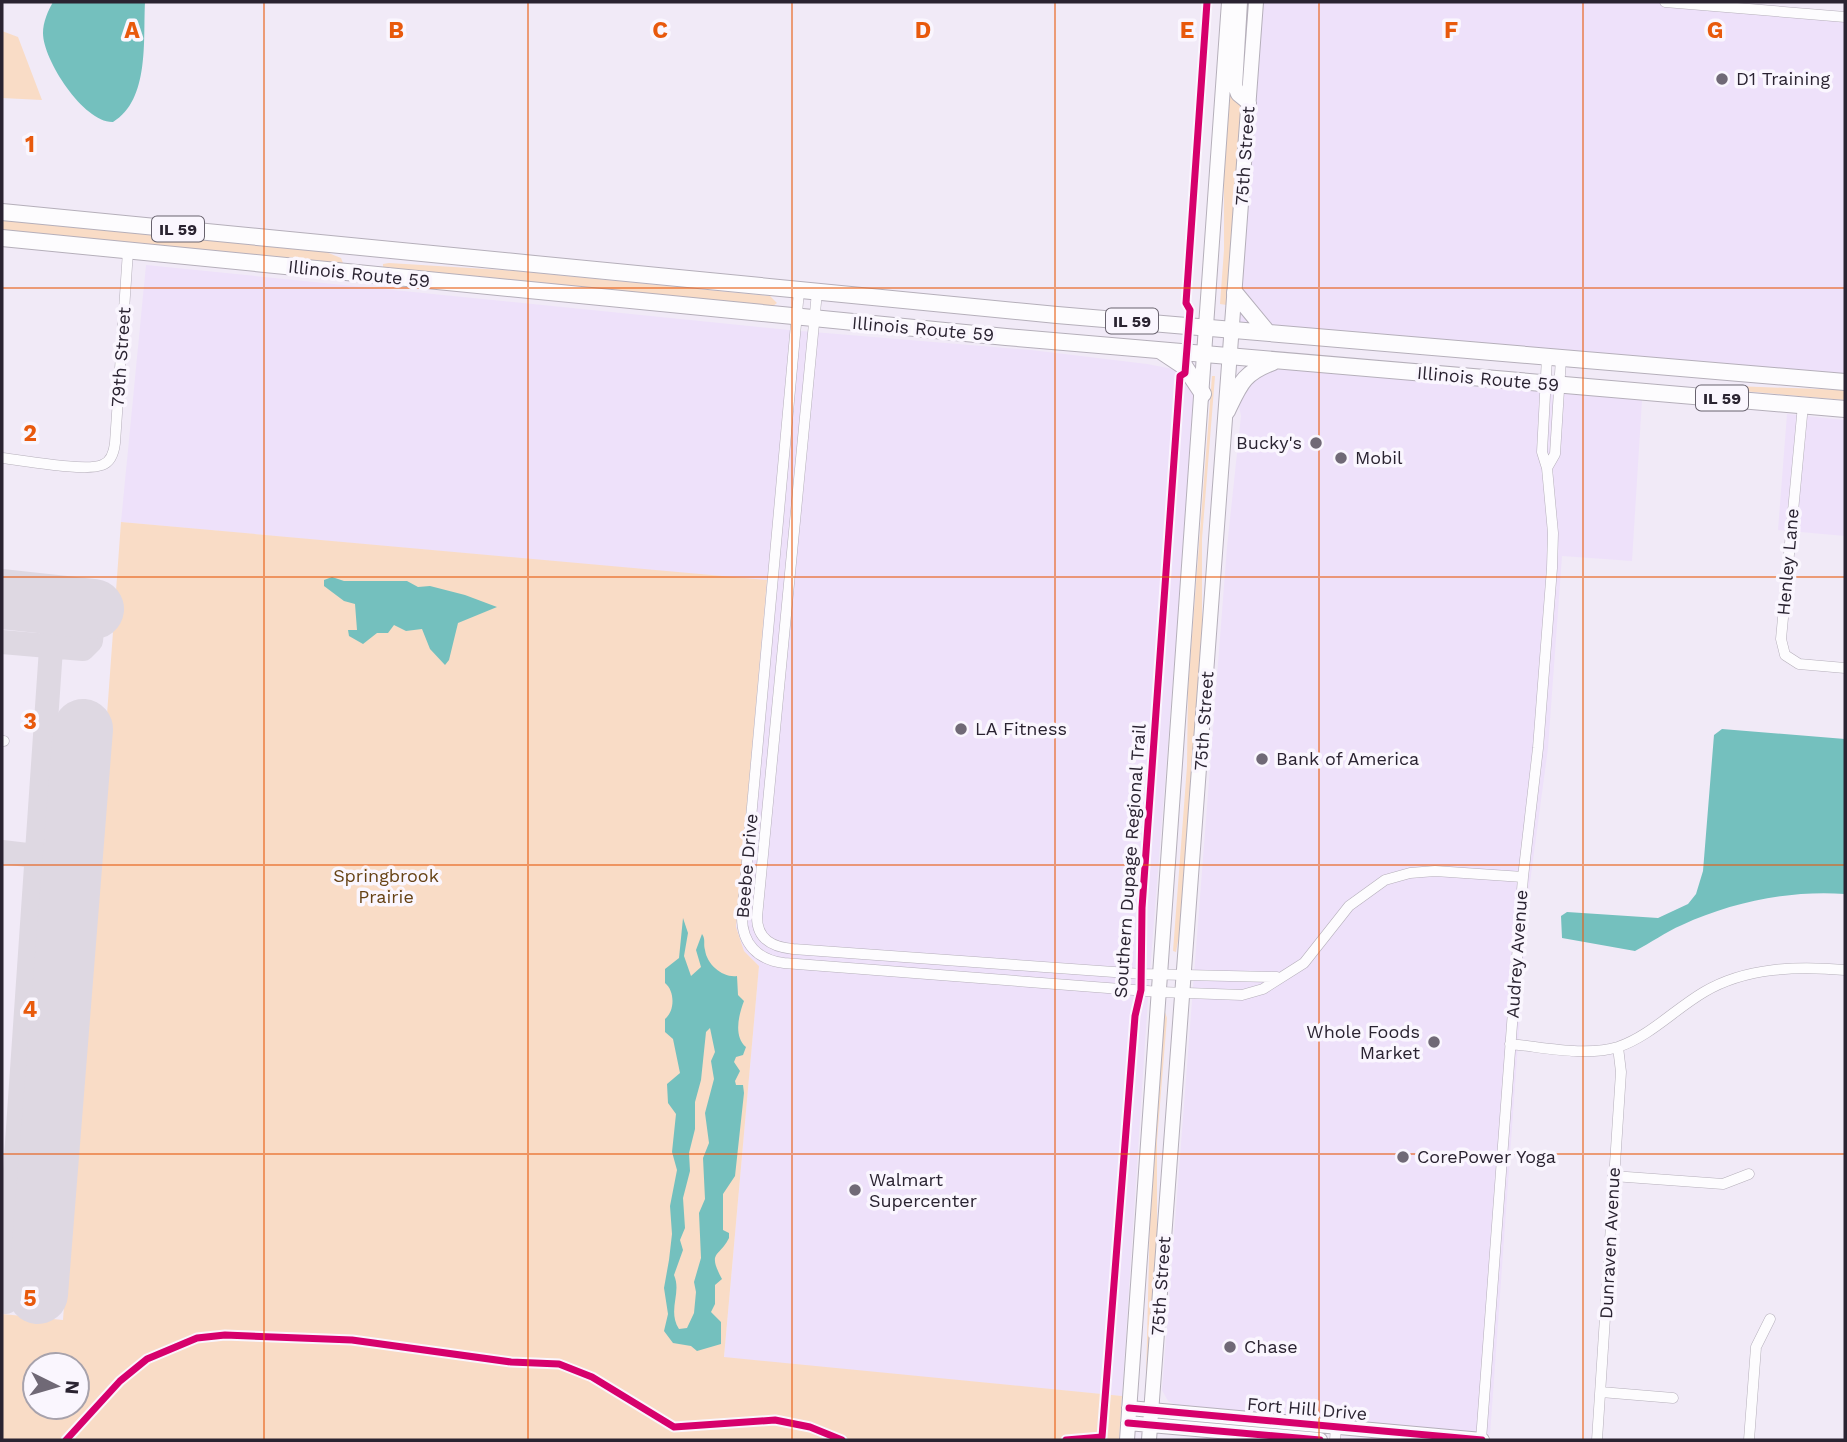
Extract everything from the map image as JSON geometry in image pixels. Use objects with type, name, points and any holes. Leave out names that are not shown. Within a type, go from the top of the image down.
[{"type":"main road","name":"75th Street","points":[[1127,1440],[1229,2]]},
{"type":"main road","points":[[1240,2],[1235,86],[1238,94],[1249,103]]},
{"type":"main road","name":"75th Street","points":[[1150,1425],[1256,2]]},
{"type":"main road","name":"Illinois Route 59","points":[[2,212],[817,292],[1845,382]]},
{"type":"main road","name":"Illinois Route 59","points":[[2,238],[814,319],[1845,409]]},
{"type":"main road","points":[[1235,293],[1268,333]]},
{"type":"main road","points":[[1159,350],[1185,367],[1203,394]]},
{"type":"main road","points":[[1227,411],[1242,379],[1257,368],[1277,360]]},
{"type":"main road","name":"Fort Hill Drive","points":[[1129,1416],[1150,1425],[1320,1440]]},
{"type":"main road","name":"Fort Hill Drive","points":[[1150,1425],[1481,1440]]},
{"type":"street","points":[[1665,2],[1845,18]]},
{"type":"street","name":"79th Street","points":[[2,458],[89,467],[108,462],[115,443],[128,251]]},
{"type":"street","name":"Beebe Drive","points":[[799,290],[742,917],[747,941],[756,953],[779,963],[1160,992],[1242,995],[1263,989],[1277,977],[1304,963],[1349,906],[1385,880],[1410,873],[1435,871],[1523,877]]},
{"type":"street","name":"Beebe Drive","points":[[817,292],[757,917],[761,936],[775,947],[793,949],[1161,975],[1277,977]]},
{"type":"street","name":"Audrey Avenue","points":[[1481,1440],[1523,877],[1538,748],[1552,560],[1547,468],[1542,452],[1554,357]]},
{"type":"street","name":"Audrey Avenue","points":[[1547,468],[1555,454],[1552,384],[1554,357]]},
{"type":"street","name":"Henley Lane","points":[[1803,405],[1781,639],[1786,655],[1799,664],[1845,668]]},
{"type":"street","points":[[1510,1044],[1589,1050],[1618,1047],[1720,984],[1779,969],[1845,970]]},
{"type":"street","name":"Dunraven Avenue","points":[[1597,1440],[1612,1176],[1621,1072],[1618,1047]]},
{"type":"street","points":[[1612,1176],[1723,1184],[1749,1174]]},
{"type":"street","points":[[1749,1440],[1756,1347],[1770,1319]]},
{"type":"street","points":[[1601,1392],[1673,1398]]},
{"type":"shaded area","points":[[53,2],[145,2],[144,50],[139,84],[125,112],[113,122],[102,120],[78,101],[67,88],[50,58],[43,29]]},
{"type":"shaded area","points":[[1262,2],[1664,2],[1845,20],[1845,375],[1239,323]]},
{"type":"shaded area","points":[[146,265],[789,330],[1031,350],[1178,370],[1193,389],[1195,400],[1148,998],[1122,1396],[724,1358],[759,966],[744,951],[736,927],[767,581],[121,522]]},
{"type":"shaded area","points":[[1288,369],[1642,400],[1632,561],[1562,556],[1548,748],[1529,890],[1490,1435],[1178,1406],[1168,1401],[1162,1390],[1227,547],[1241,416],[1239,406],[1243,387],[1266,370]]},
{"type":"shaded area","points":[[1787,414],[1845,420],[1845,536],[1778,530]]},
{"type":"shaded area","points":[[332,577],[344,581],[407,581],[418,587],[430,586],[497,607],[458,623],[449,660],[445,665],[430,649],[422,629],[406,631],[394,625],[388,633],[377,633],[363,644],[349,636],[348,630],[357,630],[355,604],[344,601],[324,586],[324,580]]},
{"type":"shaded area","points":[[1722,729],[1845,739],[1845,894],[1782,896],[1741,904],[1682,925],[1635,951],[1562,938],[1561,916],[1567,912],[1658,918],[1688,904],[1696,894],[1703,871],[1714,735]]},
{"type":"shaded area","points":[[683,918],[688,933],[684,956],[691,976],[701,967],[696,950],[702,934],[709,961],[721,973],[737,976],[738,995],[744,1001],[738,1031],[746,1047],[743,1055],[736,1057],[734,1062],[740,1071],[736,1085],[743,1085],[744,1093],[735,1176],[723,1194],[723,1230],[729,1233],[729,1238],[715,1259],[722,1279],[715,1285],[715,1304],[711,1312],[721,1322],[721,1344],[697,1351],[691,1346],[673,1343],[664,1331],[668,1314],[664,1288],[672,1234],[670,1206],[677,1170],[672,1152],[676,1114],[668,1103],[667,1084],[680,1073],[673,1039],[665,1032],[665,1019],[671,1011],[672,1001],[671,991],[665,983],[665,969],[679,958]],"holes":[[[710,1028],[715,1052],[711,1061],[714,1079],[705,1113],[709,1143],[703,1158],[705,1199],[699,1213],[701,1258],[694,1282],[694,1313],[687,1328],[679,1329],[674,1315],[674,1275],[683,1250],[680,1240],[685,1228],[683,1198],[690,1171],[689,1153],[695,1129],[695,1102],[701,1080],[706,1032]]]},
{"type":"green space","points":[[2,31],[18,37],[42,100],[2,98]]},
{"type":"green space","points":[[1231,68],[1243,104],[1227,305],[1220,304],[1224,250],[1224,168]]},
{"type":"green space","points":[[2,220],[326,252],[341,258],[343,263],[2,230]]},
{"type":"green space","points":[[383,264],[517,271],[770,296],[777,303],[773,306],[383,267]]},
{"type":"green space","points":[[1212,376],[1215,376],[1202,539],[1202,685],[1185,902],[1176,952],[1173,951],[1187,766],[1188,688]]},
{"type":"green space","points":[[1708,385],[1845,390],[1845,400],[1708,388]]},
{"type":"green space","name":"Springbrook Prairie","points":[[121,522],[767,580],[736,927],[744,951],[759,966],[724,1357],[1122,1396],[1119,1440],[2,1440],[2,1314],[63,1320]]},
{"type":"green space","points":[[1164,1009],[1167,1018],[1157,1141],[1157,1264],[1146,1380],[1150,1214]]},
{"type":"taxiway","points":[[2,1301],[6,1302],[54,605]]},
{"type":"taxiway","points":[[2,642],[83,649],[91,641],[94,609]]},
{"type":"taxiway","points":[[2,852],[36,856]]},
{"type":"runway","points":[[2,599],[94,609]]},
{"type":"runway","points":[[38,1294],[83,729]]},
{"type":"cycle path","name":"Southern Dupage Regional Trail","points":[[1066,1440],[1102,1437],[1135,1016],[1141,990],[1142,908],[1180,376],[1185,373],[1190,310],[1186,303],[1207,2]]},
{"type":"cycle path","points":[[66,1440],[120,1381],[147,1359],[197,1338],[225,1335],[352,1340],[511,1362],[559,1364],[592,1377],[674,1427],[775,1420],[810,1427],[842,1440]]},
{"type":"cycle path","points":[[1129,1408],[1482,1440]]},
{"type":"cycle path","points":[[1128,1423],[1320,1440]]},
{"type":"place","name":"D1 Training","points":[[1722,79]]},
{"type":"place","name":"Bucky's","points":[[1316,443]]},
{"type":"place","name":"Mobil","points":[[1341,458]]},
{"type":"place","name":"LA Fitness","points":[[961,729]]},
{"type":"place","name":"Bank of America","points":[[1262,759]]},
{"type":"place","name":"Whole Foods Market","points":[[1434,1042]]},
{"type":"place","name":"CorePower Yoga","points":[[1403,1157]]},
{"type":"place","name":"Walmart Supercenter","points":[[855,1190]]},
{"type":"place","name":"Chase","points":[[1230,1347]]}]
